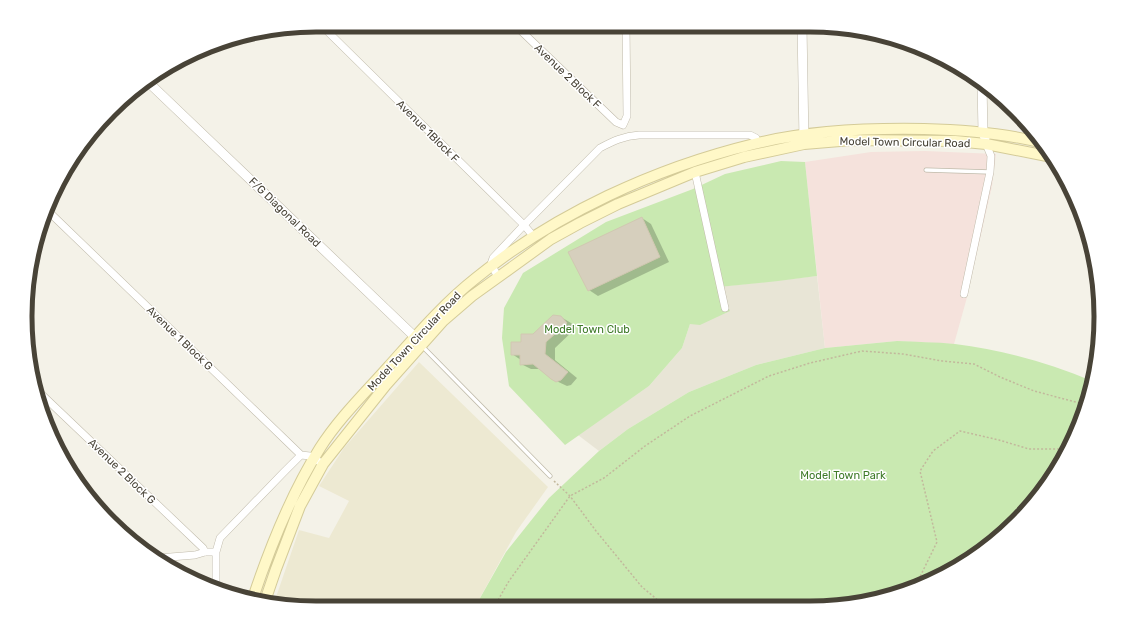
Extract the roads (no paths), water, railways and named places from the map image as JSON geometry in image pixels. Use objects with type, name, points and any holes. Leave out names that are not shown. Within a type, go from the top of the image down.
[{"type":"main road","name":"Model Town Circular Road","points":[[418,341],[444,321],[472,296],[551,240],[580,223],[618,204],[695,172],[804,140],[855,130],[952,130],[1029,136]]},
{"type":"main road","name":"Model Town Circular Road","points":[[254,594],[282,521],[318,461],[337,425],[418,341],[454,297],[492,266],[534,237],[576,211],[620,189],[689,164],[756,143],[804,140],[933,140],[986,144],[1044,155]]},
{"type":"main road","name":"Model Town Circular Road","points":[[266,597],[318,461]]},
{"type":"street","name":"Avenue 1Block F","points":[[328,32],[524,225],[534,237]]},
{"type":"street","name":"Avenue 2 Block F","points":[[522,32],[616,122],[623,125]]},
{"type":"street","points":[[626,32],[627,116],[623,125],[626,136]]},
{"type":"street","points":[[802,32],[804,140]]},
{"type":"street","name":"F/G Diagonal Road","points":[[151,85],[418,341]]},
{"type":"street","points":[[964,294],[990,172],[991,156],[983,132],[982,90]]},
{"type":"street","points":[[498,277],[492,266],[493,258],[600,148],[614,140],[626,136],[750,135],[756,138],[756,143]]},
{"type":"street","points":[[695,172],[725,308]]},
{"type":"street","name":"Avenue 1 Block G","points":[[51,214],[301,455]]},
{"type":"street","name":"Avenue 2 Block G","points":[[44,397],[203,548],[205,552]]},
{"type":"street","points":[[216,582],[216,552],[220,538],[301,455],[310,456],[318,461]]},
{"type":"street","points":[[165,557],[216,552]]},
{"type":"lane","points":[[926,170],[990,172]]},
{"type":"lane","points":[[418,341],[550,476]]},
{"type":"park label","name":"Model Town Club","points":[[587,329]]},
{"type":"park label","name":"Model Town Park","points":[[843,475]]}]
